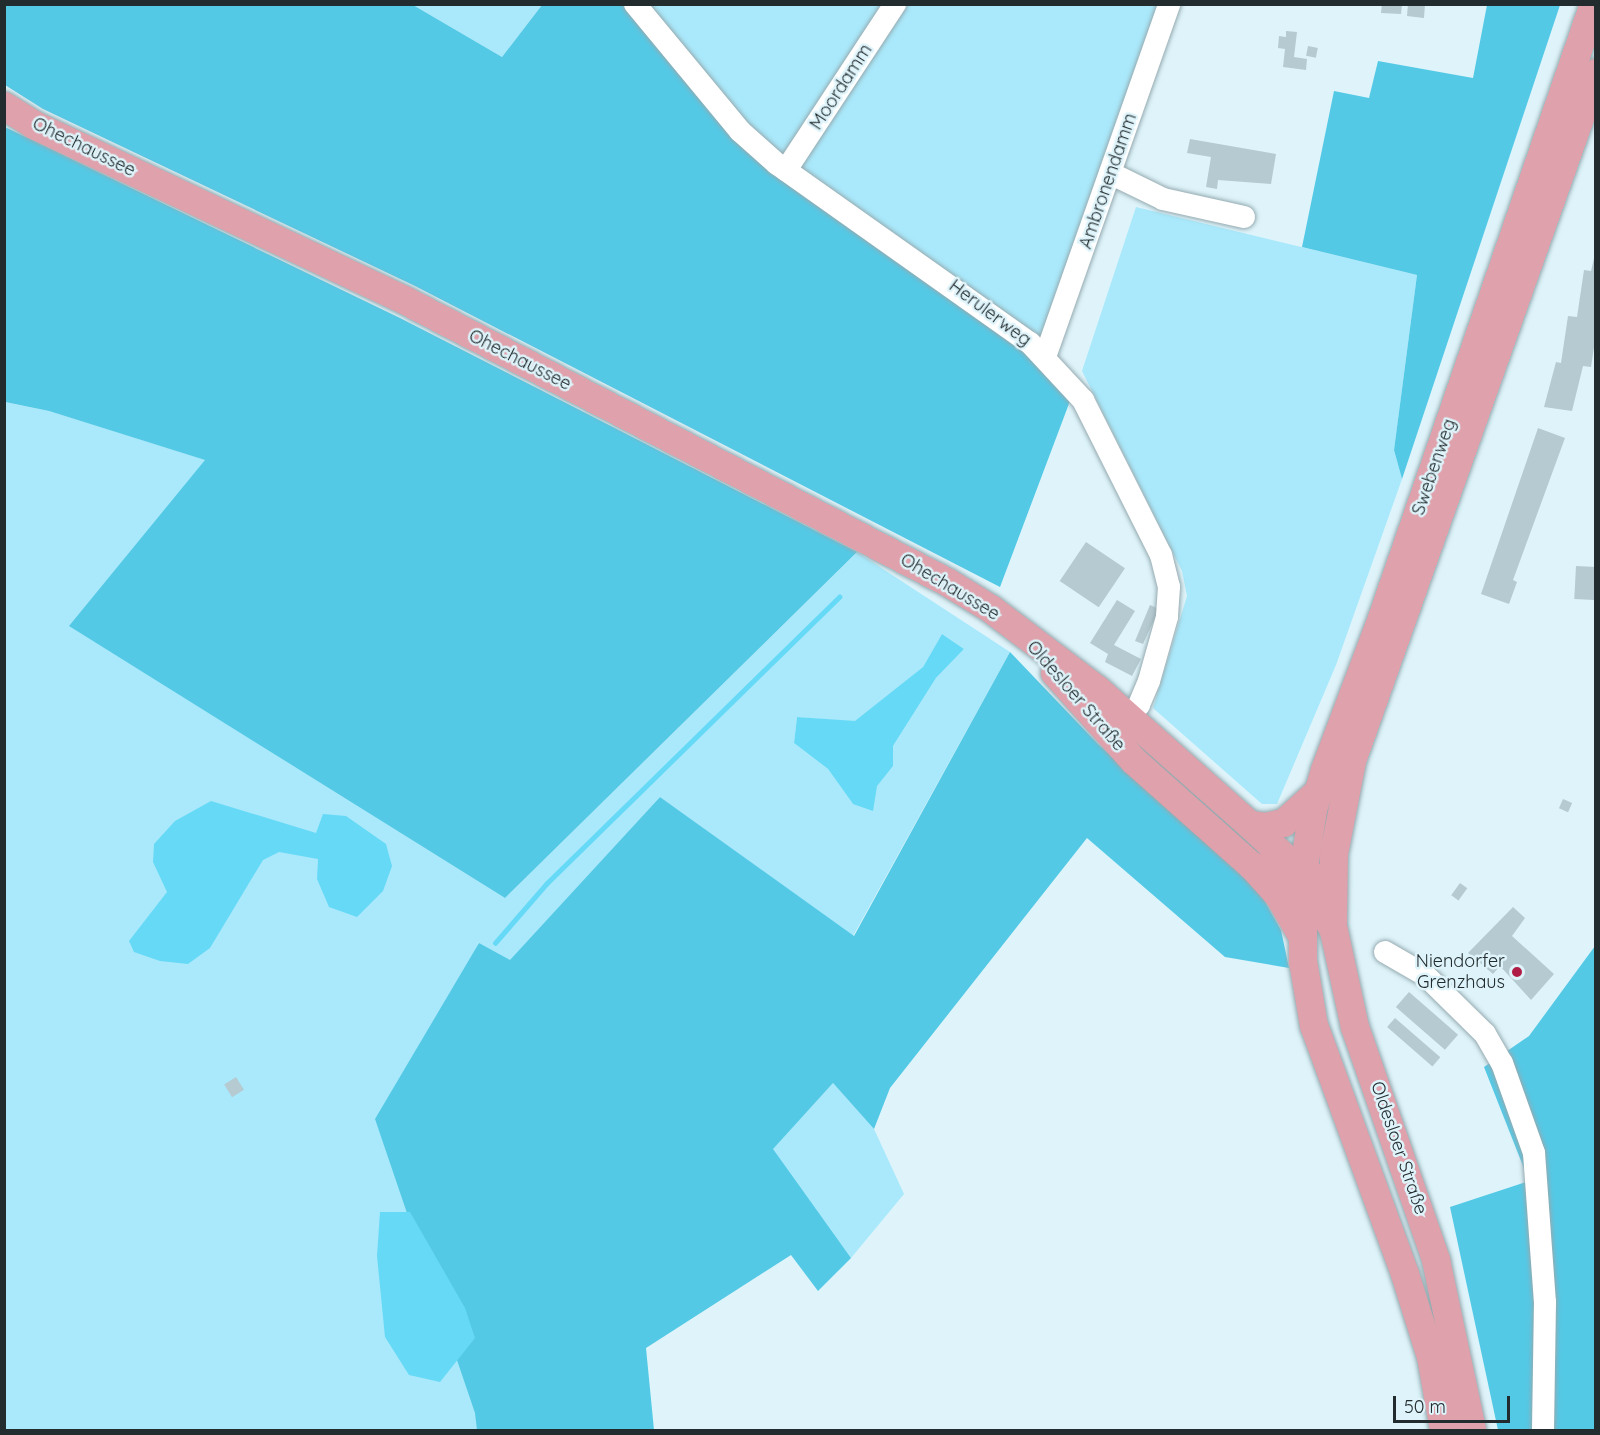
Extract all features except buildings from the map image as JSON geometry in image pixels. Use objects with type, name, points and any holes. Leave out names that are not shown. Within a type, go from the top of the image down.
[{"type":"main road","name":"Swebenweg","points":[[1302,935],[1303,874],[1318,792],[1594,4]]},
{"type":"main road","name":"Swebenweg","points":[[1334,931],[1334,854],[1345,789],[1360,738],[1402,629],[1596,73]]},
{"type":"main road","name":"Ohechaussee","points":[[4,106],[34,124],[408,302],[876,545],[970,596],[1024,637]]},
{"type":"main road","name":"Oldesloer Straße","points":[[1024,637],[1134,761],[1252,866],[1275,873],[1303,874]]},
{"type":"main road","name":"Oldesloer Straße","points":[[1024,637],[1098,690],[1303,874],[1334,931],[1355,1028],[1436,1260],[1472,1431]]},
{"type":"main road","points":[[1250,825],[1266,827],[1284,823],[1318,792]]},
{"type":"main road","points":[[1303,874],[1320,868],[1334,854]]},
{"type":"main road","points":[[1252,866],[1279,896],[1302,935]]},
{"type":"main road","name":"Oldesloer Straße","points":[[1302,935],[1314,1026],[1405,1274],[1431,1357],[1444,1431]]},
{"type":"street","name":"Herulerweg","points":[[635,4],[740,131],[786,170],[911,255],[1045,357],[1068,381],[1095,419],[1167,574],[1170,597],[1167,617],[1146,693],[1129,717]]},
{"type":"street","name":"Moordamm","points":[[786,170],[895,4]]},
{"type":"street","name":"Ambronendamm","points":[[1045,357],[1169,4]]},
{"type":"street","points":[[1110,173],[1163,199],[1244,217]]},
{"type":"street","points":[[1090,714],[1110,720],[1129,717],[1128,736],[1134,761]]},
{"type":"street","points":[[1385,952],[1425,975],[1485,1034],[1502,1063],[1534,1153],[1545,1302],[1544,1431]]},
{"type":"shaded area","points":[[4,5],[413,5],[502,57],[542,5],[623,5],[721,124],[1034,359],[1070,401],[1000,587],[415,286],[43,109],[5,85]]},
{"type":"shaded area","points":[[413,5],[542,5],[502,57]]},
{"type":"shaded area","points":[[648,5],[1158,5],[1042,341],[784,158],[729,106]]},
{"type":"shaded area","points":[[1487,5],[1560,5],[1402,479],[1394,450],[1417,275],[1302,247],[1334,91],[1369,98],[1378,61],[1473,78]]},
{"type":"shaded area","points":[[5,127],[400,318],[857,552],[505,898],[69,626],[205,460],[49,411],[5,402]]},
{"type":"shaded area","points":[[1136,207],[1417,275],[1394,450],[1402,479],[1336,665],[1277,804],[1262,804],[1153,708],[1187,596],[1182,571],[1082,371]]},
{"type":"shaded area","points":[[4,402],[49,411],[206,460],[70,626],[505,898],[857,552],[1010,652],[853,936],[660,797],[510,961],[478,943],[477,1430],[5,1430]],"holes":[[[942,634],[964,649],[936,678],[893,746],[893,766],[853,804],[828,769],[794,743],[797,717],[855,722],[923,667]]]},
{"type":"shaded area","points":[[942,634],[964,649],[936,678],[893,746],[893,766],[877,786],[873,811],[853,804],[828,769],[794,743],[797,717],[855,721],[923,667]]},
{"type":"shaded area","points":[[1010,652],[1099,745],[1259,891],[1281,930],[1289,968],[1225,957],[1087,838],[890,1088],[874,1129],[833,1083],[773,1149],[851,1258],[818,1291],[791,1255],[646,1348],[654,1430],[477,1430],[475,1413],[375,1119],[479,943],[510,960],[660,797],[854,936]]},
{"type":"shaded area","points":[[211,801],[316,833],[323,814],[346,816],[386,844],[392,866],[383,891],[357,917],[329,907],[317,879],[318,859],[279,852],[263,860],[210,948],[188,964],[160,961],[134,952],[129,941],[167,892],[153,862],[154,844],[175,821]]},
{"type":"shaded area","points":[[1595,946],[1595,1430],[1498,1430],[1450,1207],[1529,1181],[1484,1067],[1529,1036]]},
{"type":"shaded area","points":[[833,1083],[874,1129],[904,1194],[851,1258],[772,1149]]},
{"type":"shaded area","points":[[380,1212],[410,1212],[465,1308],[475,1338],[440,1382],[409,1375],[385,1337],[377,1256]]},
{"type":"waterway","points":[[495,943],[547,883],[839,597]]},
{"type":"place","name":"Niendorfer Grenzhaus","points":[[1517,972]]}]
